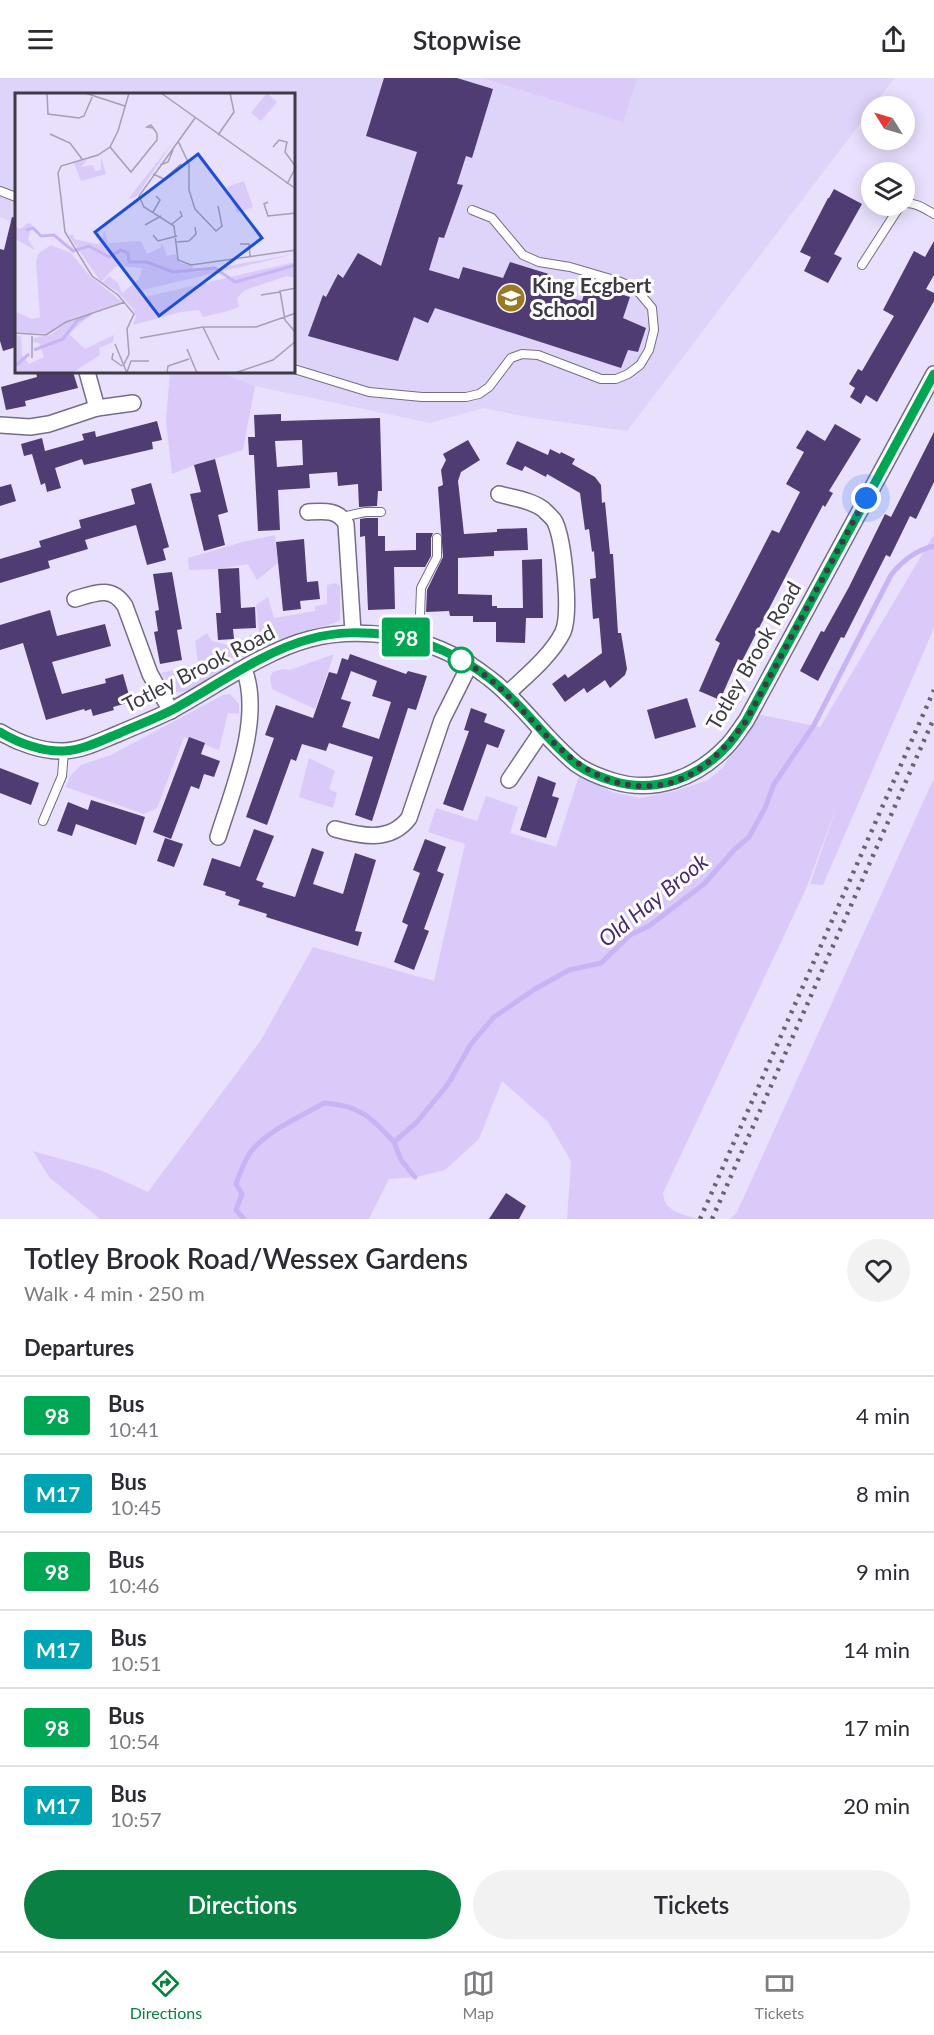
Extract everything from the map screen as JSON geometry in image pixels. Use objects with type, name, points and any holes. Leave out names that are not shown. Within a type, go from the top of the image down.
[{"type":"street","points":[[88,374],[97,408]]},
{"type":"street","name":"Totley Brook Road","points":[[0,732],[42,749],[64,751],[86,747],[171,711],[283,649],[309,639],[353,632],[406,637],[470,664],[507,694],[578,765],[599,777],[639,786],[662,785],[681,779],[700,769],[728,746],[746,721],[934,374]]},
{"type":"street","points":[[0,425],[30,427],[48,424],[97,408],[133,403]]},
{"type":"street","points":[[499,494],[542,508],[555,521],[563,555],[567,608],[566,622],[554,646],[507,694]]},
{"type":"street","points":[[308,512],[325,511],[337,514],[346,524],[353,632]]},
{"type":"street","points":[[75,599],[109,592],[119,596],[125,606],[150,674],[171,711]]},
{"type":"street","points":[[335,829],[367,837],[395,832],[403,826],[409,818],[442,720],[470,664]]},
{"type":"street","points":[[219,837],[248,726],[249,695],[244,669]]},
{"type":"street","points":[[509,780],[542,731]]},
{"type":"lane","points":[[0,191],[15,198]]},
{"type":"lane","points":[[915,205],[934,214]]},
{"type":"lane","points":[[296,370],[369,392],[422,397],[466,397],[478,394],[489,387],[511,358],[522,354],[538,355],[601,379],[616,379],[628,374],[640,364],[649,350],[654,330],[652,308],[636,289],[621,282],[570,267],[539,262],[523,255],[492,218],[472,210]]},
{"type":"lane","points":[[862,265],[894,216]]},
{"type":"lane","points":[[342,517],[366,512],[381,512]]},
{"type":"lane","points":[[419,642],[421,588],[424,579],[435,565],[437,537]]},
{"type":"lane","points":[[43,821],[62,776],[64,751]]},
{"type":"shaded area","name":"King Ecgbert School","points":[[0,78],[895,78],[880,96],[861,96],[861,122],[627,431],[534,418],[483,408],[430,423],[255,386],[224,374],[296,374],[296,93],[15,93],[15,224],[0,217]]},
{"type":"shaded area","points":[[483,78],[637,78],[623,122]]},
{"type":"shaded area","points":[[170,374],[224,374],[255,386],[243,450],[172,474],[166,421]]},
{"type":"shaded area","points":[[934,534],[934,628],[823,885],[810,884],[838,803],[806,889],[663,1193],[664,1199],[671,1208],[698,1219],[567,1219],[571,1161],[548,1122],[502,1081],[479,1139],[445,1170],[416,1177],[389,1179],[369,1219],[100,1219],[49,1177],[33,1151],[100,1170],[148,1192],[261,1040],[313,947],[434,981],[465,844],[428,832],[436,808],[477,821],[486,796],[518,807],[510,833],[556,847],[579,776],[612,792],[639,798],[672,792],[708,780],[723,767],[757,714],[820,727]]},
{"type":"shaded area","points":[[275,535],[278,563],[257,580],[248,564],[218,569],[189,570],[188,558]]},
{"type":"shaded area","points":[[335,583],[340,586],[340,620],[327,626],[304,631],[270,646],[190,690],[174,692],[161,673],[198,664],[195,641],[207,633],[212,641],[227,645],[259,632],[256,605],[268,597],[274,618],[315,611],[315,606],[327,604],[327,585]]},
{"type":"shaded area","points":[[334,654],[315,709],[272,689],[270,677],[273,672],[283,669],[290,670]]},
{"type":"shaded area","points":[[230,694],[239,704],[239,714],[228,713],[219,750],[184,737],[157,808],[144,814],[66,787],[70,776],[81,765],[111,755],[223,695]]},
{"type":"shaded area","points":[[309,758],[335,771],[329,789],[337,793],[333,808],[299,797]]},
{"type":"shaded area","points":[[934,778],[934,1219],[730,1219],[737,1212]]},
{"type":"building","points":[[384,78],[457,78],[493,89],[472,158],[466,156],[457,184],[463,185],[444,238],[439,237],[429,270],[459,279],[463,267],[503,278],[510,262],[552,275],[545,291],[582,301],[587,284],[630,297],[623,318],[646,328],[638,352],[628,350],[621,368],[435,308],[428,323],[414,317],[398,361],[308,336],[323,295],[326,297],[338,274],[343,278],[358,253],[381,266],[417,152],[366,136]]},
{"type":"building","points":[[834,189],[861,203],[861,206],[834,254],[842,258],[828,283],[804,271],[811,257],[800,252]]},
{"type":"building","points":[[12,217],[15,218],[15,347],[3,351],[0,341],[0,249],[4,250]]},
{"type":"building","points":[[934,241],[934,275],[926,289],[934,293],[934,301],[877,402],[866,395],[861,404],[850,397],[855,388],[849,384],[858,369],[862,371],[894,316],[883,310],[914,251],[925,257]]},
{"type":"building","points":[[36,374],[74,374],[78,388],[25,401],[26,406],[6,410],[1,387],[37,377]]},
{"type":"building","points":[[281,414],[281,421],[380,418],[382,491],[378,491],[377,506],[359,507],[358,484],[338,486],[337,472],[309,474],[310,488],[278,490],[280,530],[258,531],[254,455],[249,455],[248,437],[255,437],[254,415]],"holes":[[[302,440],[303,465],[277,467],[275,441]]]},
{"type":"building","points":[[157,421],[162,440],[152,442],[153,449],[84,465],[82,459],[55,468],[61,488],[47,492],[45,483],[41,485],[32,454],[24,456],[21,444],[42,438],[45,451],[84,440],[82,434],[95,431],[96,437]]},
{"type":"building","points":[[835,424],[861,439],[829,491],[833,493],[825,507],[823,505],[742,661],[738,659],[720,700],[699,691],[720,643],[715,640],[772,530],[779,533],[800,492],[786,484],[804,452],[796,448],[807,430],[825,441]]},
{"type":"building","points":[[934,432],[934,482],[916,519],[910,516],[890,557],[886,555],[844,638],[841,637],[818,681],[800,671],[821,631],[824,632],[849,587],[885,514],[891,517]]},
{"type":"building","points":[[468,440],[480,460],[461,472],[458,481],[464,534],[497,532],[497,529],[527,528],[528,550],[494,551],[494,556],[458,558],[458,594],[492,595],[492,606],[523,608],[522,560],[542,559],[543,618],[526,618],[525,643],[496,642],[496,622],[473,622],[473,616],[450,616],[449,611],[426,612],[427,590],[443,557],[438,487],[443,485],[441,470],[446,460],[443,454]]},
{"type":"building","points":[[517,441],[548,455],[550,449],[575,459],[572,464],[595,477],[601,485],[602,503],[605,502],[610,554],[613,554],[618,633],[621,633],[627,669],[625,675],[610,688],[605,680],[587,693],[584,688],[565,702],[552,684],[565,674],[568,678],[602,653],[599,618],[593,619],[590,579],[596,578],[594,551],[592,552],[589,529],[585,530],[580,493],[547,474],[546,477],[525,466],[522,471],[506,464]]},
{"type":"building","points":[[215,459],[228,512],[218,515],[225,545],[204,551],[190,494],[201,492],[194,465]]},
{"type":"building","points":[[151,483],[169,547],[163,549],[166,560],[147,565],[136,525],[85,540],[88,549],[48,561],[50,568],[0,583],[0,559],[41,547],[39,541],[81,528],[79,520],[135,504],[131,489]]},
{"type":"building","points":[[11,484],[16,501],[0,506],[0,487]]},
{"type":"building","points":[[378,518],[378,536],[385,536],[385,551],[416,550],[416,533],[433,533],[431,556],[425,567],[394,567],[395,609],[368,610],[365,536],[360,537],[360,519]]},
{"type":"building","points":[[304,539],[307,582],[318,581],[320,599],[300,601],[301,609],[283,611],[276,542]]},
{"type":"building","points":[[239,568],[241,608],[255,607],[256,628],[233,629],[234,639],[218,640],[216,613],[221,613],[218,569]]},
{"type":"building","points":[[172,572],[182,629],[177,630],[182,660],[160,664],[154,632],[158,631],[155,611],[159,610],[153,574]]},
{"type":"building","points":[[50,610],[57,636],[105,624],[111,646],[52,662],[62,694],[106,683],[105,679],[123,674],[131,702],[93,716],[91,709],[85,711],[84,709],[46,720],[23,643],[0,650],[0,625]]},
{"type":"building","points":[[350,654],[406,674],[408,671],[427,676],[416,710],[408,708],[372,821],[355,815],[373,757],[329,743],[326,751],[302,744],[296,761],[291,759],[267,825],[246,817],[274,738],[265,735],[276,705],[313,718],[329,672],[337,674],[342,658],[348,660]],"holes":[[[351,671],[377,681],[372,696],[391,702],[379,739],[342,727],[351,702],[341,699]]]},
{"type":"building","points":[[687,698],[696,727],[655,739],[647,710]]},
{"type":"building","points":[[471,708],[487,714],[484,722],[505,730],[498,748],[487,744],[463,811],[443,804],[469,731],[464,730]]},
{"type":"building","points":[[189,737],[205,743],[201,754],[220,761],[214,777],[204,774],[199,789],[191,786],[171,839],[153,832]]},
{"type":"building","points":[[0,768],[39,783],[31,805],[0,793]]},
{"type":"building","points":[[538,776],[556,783],[552,796],[559,798],[546,838],[520,830]]},
{"type":"building","points":[[91,800],[145,817],[136,845],[76,824],[72,836],[57,831],[68,802],[88,810]]},
{"type":"building","points":[[254,829],[274,836],[256,880],[264,883],[262,887],[295,897],[312,848],[324,852],[313,884],[343,894],[355,853],[376,860],[355,931],[362,932],[358,946],[266,917],[267,914],[238,905],[240,900],[225,895],[226,892],[203,885],[212,858],[240,867]]},
{"type":"building","points":[[165,838],[183,844],[174,867],[157,861]]},
{"type":"building","points":[[425,839],[446,847],[437,871],[444,874],[424,929],[429,931],[414,970],[394,962],[408,925],[402,922],[420,873],[413,870]]},
{"type":"building","points":[[506,1193],[526,1206],[519,1219],[489,1219]]},
{"type":"waterway","name":"Old Hay Brook","points":[[244,1219],[236,1210],[242,1194],[236,1184],[249,1154],[268,1135],[324,1103],[346,1106],[364,1114],[394,1142],[417,1122],[448,1084],[471,1044],[494,1017],[535,989],[569,970],[601,963],[630,935],[649,926],[704,884],[734,850],[749,837],[765,808],[774,784],[814,725],[891,575],[910,557],[934,546]]},
{"type":"waterway","points":[[394,1142],[401,1160],[415,1177]]},
{"type":"railway","points":[[700,1219],[934,690]]},
{"type":"railway","points":[[712,1219],[934,718]]},
{"type":"bus line","name":"98","points":[[0,732],[42,749],[64,751],[86,747],[171,711],[283,649],[309,639],[353,632],[406,637],[470,664],[491,679],[578,765],[599,777],[639,786],[662,785],[681,779],[700,769],[728,746],[746,721],[934,374]]},
{"type":"place","name":"King Ecgbert School","points":[[511,298]]},
{"type":"route","points":[[461,660],[459,659],[491,679],[559,748],[578,765],[599,777],[639,786],[662,785],[681,779],[700,769],[728,746],[746,721],[866,498]]}]
